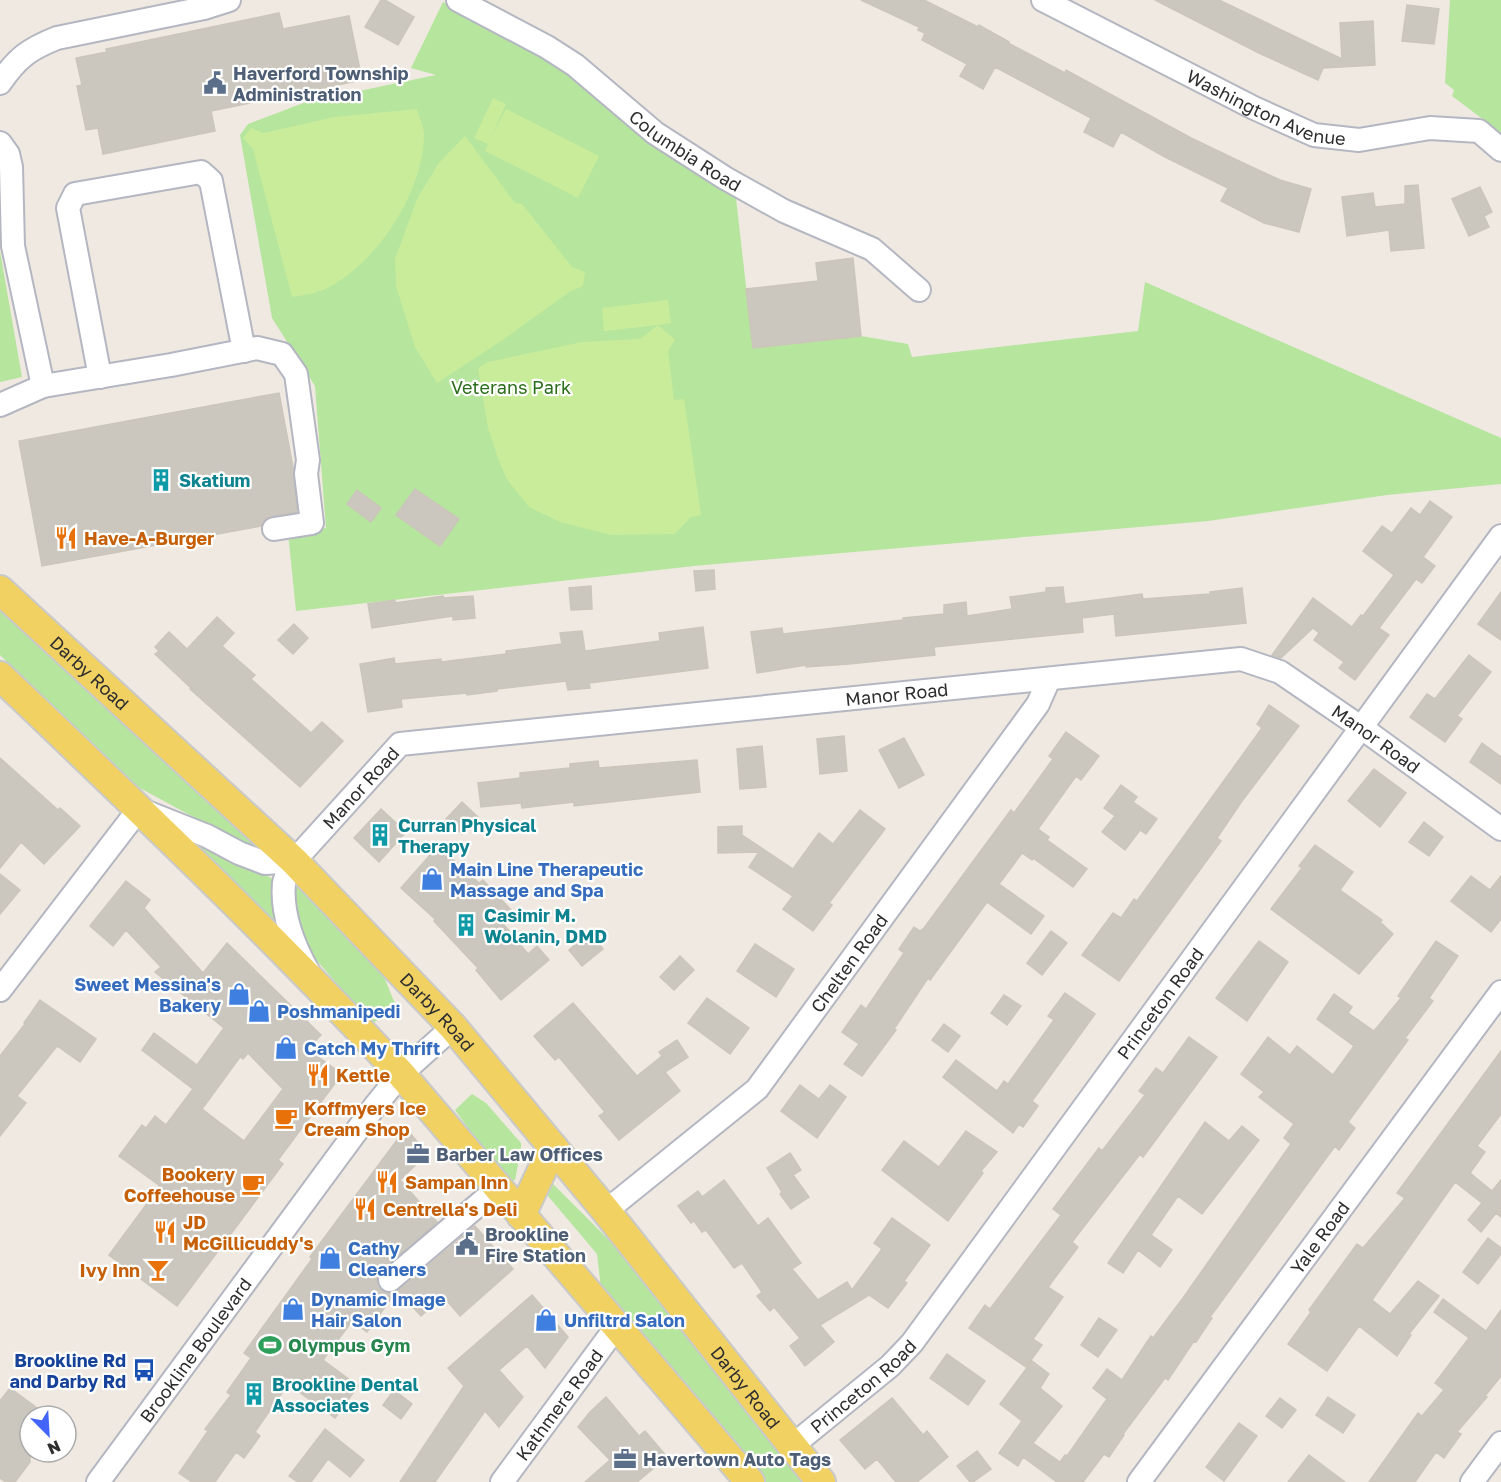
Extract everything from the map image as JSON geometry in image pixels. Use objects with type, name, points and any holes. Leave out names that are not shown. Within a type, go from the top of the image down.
[{"type":"main road","name":"Darby Road","points":[[0,590],[294,861],[453,1028],[606,1211],[821,1482]]},
{"type":"main road","points":[[0,676],[314,982],[401,1074],[750,1482]]},
{"type":"main road","points":[[520,1215],[553,1147]]},
{"type":"street","points":[[0,83],[9,70],[34,47],[57,38],[204,8],[229,0]]},
{"type":"street","name":"Columbia Road","points":[[458,0],[575,64],[655,133],[725,178],[784,211],[872,249],[919,290]]},
{"type":"street","name":"Washington Avenue","points":[[1043,0],[1254,108],[1314,135],[1359,140],[1430,128],[1479,131],[1501,150]]},
{"type":"street","points":[[0,143],[8,154],[11,166],[13,246],[43,386]]},
{"type":"street","points":[[100,377],[68,208],[75,194],[201,172],[210,181],[244,351]]},
{"type":"street","points":[[0,405],[43,386],[257,348],[282,354],[296,374],[308,460],[306,474],[312,523],[274,529]]},
{"type":"street","name":"Princeton Road","points":[[792,1446],[890,1366],[912,1343],[1501,536]]},
{"type":"street","name":"Manor Road","points":[[314,982],[298,954],[288,924],[284,881],[294,861],[400,744],[1241,659],[1280,672],[1362,728],[1501,829]]},
{"type":"street","name":"Chelten Road","points":[[606,1211],[757,1089],[1038,704],[1049,679]]},
{"type":"street","points":[[0,990],[139,809],[207,836],[239,854],[265,863],[294,861]]},
{"type":"street","name":"Yale Road","points":[[1149,1478],[1501,992]]},
{"type":"street","name":"Brookline Boulevard","points":[[98,1482],[375,1106],[401,1074],[453,1028]]},
{"type":"street","points":[[390,1280],[498,1188]]},
{"type":"street","name":"Kathmere Road","points":[[502,1482],[617,1326]]},
{"type":"street","points":[[1472,1482],[1501,1443]]},
{"type":"green space","points":[[1450,0],[1501,0],[1501,133],[1452,96],[1454,90],[1445,83]]},
{"type":"green space","name":"Veterans Park","points":[[443,2],[554,63],[611,105],[675,160],[736,198],[753,348],[861,336],[908,344],[912,357],[1138,331],[1145,282],[1501,438],[1501,484],[1387,495],[1208,521],[694,566],[296,611],[288,533],[326,528],[315,386],[272,318],[240,135],[248,124],[306,102],[436,75],[411,68]]},
{"type":"green space","points":[[493,98],[506,104],[490,139],[506,109],[599,156],[578,198],[485,151],[488,144],[474,138]]},
{"type":"green space","points":[[417,109],[424,132],[422,157],[416,180],[393,225],[361,264],[342,279],[323,290],[292,297],[253,149],[243,138],[251,128],[264,133],[334,117]]},
{"type":"green space","points":[[465,136],[515,203],[522,204],[572,267],[585,272],[583,286],[569,292],[507,337],[437,383],[415,347],[396,286],[395,259],[417,199],[438,164]]},
{"type":"green space","points":[[0,251],[22,377],[0,382]]},
{"type":"green space","points":[[668,300],[671,323],[604,331],[602,308]]},
{"type":"green space","points":[[658,325],[675,340],[668,351],[674,400],[684,399],[701,515],[691,517],[675,534],[611,535],[560,522],[529,507],[506,478],[498,458],[488,428],[478,368],[488,362],[582,342],[640,339]]},
{"type":"green space","points":[[0,605],[260,849],[258,852],[127,781],[0,655]]},
{"type":"green space","points":[[191,836],[273,879],[275,921],[186,838]]},
{"type":"green space","points":[[297,879],[384,977],[396,1006],[372,1024],[298,939],[291,881]]},
{"type":"green space","points":[[472,1094],[486,1103],[521,1143],[515,1180],[512,1181],[483,1149],[455,1110]]},
{"type":"green space","points":[[553,1184],[625,1256],[807,1482],[766,1482],[601,1288],[597,1254],[548,1196],[549,1187]]},
{"type":"building","points":[[381,0],[385,0],[414,17],[398,45],[365,27]]},
{"type":"building","points":[[861,0],[924,0],[978,27],[979,25],[1008,43],[1065,73],[1066,70],[1191,138],[1280,180],[1311,189],[1299,232],[1264,223],[1221,201],[1228,188],[1121,132],[1113,147],[1084,132],[1091,118],[995,67],[983,89],[960,76],[967,64],[922,40],[925,33],[918,30],[919,27]]},
{"type":"building","points":[[1155,0],[1219,0],[1342,59],[1340,23],[1373,21],[1375,65],[1323,68],[1318,80]]},
{"type":"building","points":[[1407,5],[1439,9],[1434,44],[1402,41]]},
{"type":"building","name":"Haverford Township Administration","points":[[279,13],[283,29],[349,16],[362,80],[211,111],[215,131],[103,154],[98,128],[86,130],[77,86],[82,85],[76,58],[107,52],[106,49]]},
{"type":"building","points":[[1418,185],[1424,248],[1391,251],[1389,230],[1347,236],[1342,197],[1373,193],[1375,207],[1405,204],[1405,186]]},
{"type":"building","points":[[1480,187],[1492,212],[1484,216],[1489,227],[1469,236],[1452,199]]},
{"type":"building","points":[[853,258],[861,336],[753,348],[746,289],[818,281],[816,263]]},
{"type":"building","name":"Skatium","points":[[279,393],[293,467],[297,512],[271,516],[265,519],[261,526],[42,566],[19,441]]},
{"type":"building","points":[[415,489],[459,519],[440,546],[396,515]]},
{"type":"building","points":[[357,490],[381,508],[371,522],[347,504]]},
{"type":"building","points":[[1430,501],[1452,517],[1423,557],[1435,566],[1422,583],[1416,579],[1379,628],[1389,635],[1355,680],[1339,668],[1344,662],[1314,640],[1319,633],[1313,628],[1281,658],[1272,655],[1313,598],[1352,627],[1394,575],[1363,551],[1382,526],[1392,533],[1411,508],[1420,515]]},
{"type":"building","points":[[714,570],[715,589],[696,591],[694,571]]},
{"type":"building","points":[[591,586],[592,609],[571,610],[569,588]]},
{"type":"building","points":[[1063,587],[1065,604],[1142,594],[1143,599],[1210,594],[1210,592],[1242,588],[1246,623],[1116,636],[1114,614],[1082,618],[1083,632],[934,647],[935,655],[849,664],[806,667],[806,665],[757,673],[751,632],[782,628],[783,634],[903,620],[903,618],[944,614],[944,605],[966,602],[967,616],[1012,609],[1010,597],[1046,592],[1046,588]]},
{"type":"building","points":[[1501,592],[1501,640],[1478,624]]},
{"type":"building","points":[[443,596],[444,598],[473,596],[475,618],[453,620],[453,616],[372,628],[368,604],[395,600],[395,603]]},
{"type":"building","points":[[217,617],[234,633],[222,646],[255,675],[251,679],[311,733],[322,722],[343,741],[300,787],[190,689],[155,654],[159,651],[155,647],[169,632],[187,649]]},
{"type":"building","points":[[294,624],[308,638],[293,654],[278,640]]},
{"type":"building","points":[[703,627],[708,668],[589,683],[590,688],[568,690],[566,681],[467,695],[467,693],[401,699],[402,707],[368,712],[360,664],[394,658],[395,664],[441,659],[441,662],[506,654],[506,651],[562,644],[560,633],[582,631],[585,651],[660,641],[659,633]]},
{"type":"building","points":[[1469,655],[1491,672],[1457,716],[1462,719],[1445,742],[1410,717],[1427,694],[1435,699]]},
{"type":"building","points":[[1269,705],[1299,726],[1242,801],[1217,838],[1221,841],[1119,981],[1082,955],[1113,913],[1121,918],[1134,899],[1137,901],[1262,728],[1257,724]]},
{"type":"building","points":[[1066,732],[1099,756],[1081,780],[1076,776],[1038,829],[1049,837],[1047,840],[1087,869],[1073,887],[1033,858],[1032,860],[1022,853],[999,884],[1044,916],[1031,934],[987,902],[930,980],[928,978],[894,1029],[896,1030],[862,1076],[844,1064],[859,1044],[842,1032],[861,1005],[866,1009],[904,953],[899,949],[914,927],[920,931],[924,928],[1011,810],[1014,813],[1053,759],[1049,756]]},
{"type":"building","points":[[844,736],[847,771],[820,774],[817,739]]},
{"type":"building","points":[[904,738],[924,775],[899,788],[879,750]]},
{"type":"building","points":[[1482,743],[1501,757],[1501,784],[1470,762]]},
{"type":"building","points":[[762,746],[766,787],[740,789],[737,749]]},
{"type":"building","points":[[0,758],[58,810],[60,808],[80,826],[44,864],[21,842],[0,868]]},
{"type":"building","points":[[697,760],[700,792],[574,806],[574,802],[522,808],[521,803],[481,807],[478,783],[520,778],[520,773],[570,768],[570,764],[598,761],[599,768]]},
{"type":"building","points":[[1374,769],[1406,793],[1380,827],[1348,801]]},
{"type":"building","points":[[1121,785],[1137,797],[1133,802],[1157,819],[1146,834],[1140,830],[1125,850],[1102,832],[1115,816],[1104,808]]},
{"type":"building","points":[[462,802],[478,817],[462,834],[446,819]]},
{"type":"building","name":"Curran Physical Therapy","points":[[381,809],[406,832],[379,862],[354,838]]},
{"type":"building","points":[[860,810],[885,829],[829,903],[832,905],[813,931],[783,909],[793,896],[749,867],[759,852],[718,853],[718,827],[742,826],[742,835],[793,869],[819,833],[833,844]]},
{"type":"building","points":[[1424,822],[1443,837],[1429,856],[1409,842]]},
{"type":"building","points":[[1315,845],[1353,872],[1340,890],[1382,920],[1380,922],[1393,934],[1359,974],[1271,909],[1302,868],[1299,866]]},
{"type":"building","points":[[438,846],[479,883],[483,880],[511,910],[500,920],[528,954],[537,946],[549,960],[501,1000],[476,970],[478,968],[434,921],[435,919],[401,888]]},
{"type":"building","points":[[0,874],[20,890],[0,914]]},
{"type":"building","points":[[1471,876],[1490,890],[1501,876],[1501,919],[1491,932],[1451,901]]},
{"type":"building","points":[[126,881],[150,900],[144,908],[203,973],[227,943],[321,1035],[307,1049],[342,1074],[278,1160],[283,1164],[177,1306],[109,1255],[160,1186],[119,1156],[142,1125],[146,1128],[155,1116],[166,1125],[193,1089],[142,1050],[154,1033],[197,1065],[224,1028],[155,972],[161,967],[126,930],[113,946],[90,926]],"holes":[[[248,1053],[283,1089],[244,1141],[202,1109],[240,1057],[243,1059]]]},
{"type":"building","points":[[1051,931],[1067,943],[1042,975],[1027,963]]},
{"type":"building","points":[[590,932],[603,949],[582,966],[569,950]]},
{"type":"building","points":[[1259,941],[1288,962],[1247,1021],[1216,998]]},
{"type":"building","points":[[1436,941],[1458,956],[1429,998],[1433,1001],[1405,1038],[1408,1040],[1348,1122],[1355,1128],[1339,1150],[1335,1146],[1210,1317],[1212,1318],[1196,1342],[1194,1341],[1168,1380],[1165,1378],[1123,1434],[1109,1457],[1104,1454],[1083,1482],[1057,1482],[1023,1457],[1018,1466],[999,1453],[1022,1421],[1000,1404],[1032,1361],[1049,1374],[1040,1388],[1062,1406],[1033,1443],[1060,1462],[1065,1455],[1067,1456],[1107,1399],[1093,1388],[1107,1369],[1122,1380],[1151,1336],[1153,1338],[1183,1298],[1291,1144],[1284,1138],[1294,1124],[1259,1097],[1264,1092],[1241,1074],[1268,1037],[1290,1055],[1297,1046],[1333,1075],[1354,1046],[1317,1019],[1334,994],[1352,1007],[1348,1013],[1374,1031],[1401,998],[1398,996]]},
{"type":"building","points":[[755,944],[794,969],[776,997],[737,971]]},
{"type":"building","points":[[680,956],[694,970],[674,990],[660,977]]},
{"type":"building","points":[[1065,993],[1095,1014],[1032,1101],[1038,1106],[1023,1127],[1019,1124],[1013,1133],[943,1077],[956,1060],[997,1091],[1004,1081],[1008,1084],[1054,1020],[1048,1016]]},
{"type":"building","points":[[1004,995],[1021,1006],[1007,1025],[991,1013]]},
{"type":"building","points":[[707,998],[749,1028],[730,1054],[688,1023]]},
{"type":"building","points":[[40,1000],[96,1039],[80,1062],[57,1046],[17,1096],[26,1103],[0,1136],[0,1056]]},
{"type":"building","points":[[573,1003],[637,1076],[662,1056],[659,1052],[677,1040],[688,1057],[665,1072],[680,1091],[619,1140],[599,1116],[605,1112],[559,1057],[555,1060],[534,1036]]},
{"type":"building","points":[[944,1024],[960,1036],[948,1052],[932,1040]]},
{"type":"building","points":[[1189,1037],[1217,1057],[1143,1157],[1140,1154],[1072,1242],[1078,1247],[1048,1287],[1063,1297],[1033,1339],[1042,1345],[1026,1367],[969,1328],[985,1305],[990,1309],[1061,1215],[1053,1209],[1099,1148],[1102,1151],[1145,1095],[1139,1091],[1156,1068],[1163,1073]]},
{"type":"building","points":[[1501,1051],[1501,1114],[1477,1146],[1485,1152],[1470,1173],[1492,1191],[1501,1180],[1501,1217],[1496,1213],[1481,1232],[1468,1220],[1482,1203],[1455,1182],[1372,1300],[1390,1314],[1418,1281],[1439,1296],[1409,1334],[1411,1335],[1397,1356],[1359,1326],[1327,1371],[1288,1344],[1311,1312],[1309,1310],[1357,1244],[1363,1248],[1405,1198],[1397,1193]]},
{"type":"building","points":[[800,1085],[819,1099],[830,1085],[846,1097],[817,1138],[781,1111]]},
{"type":"building","points":[[1205,1122],[1229,1141],[1242,1126],[1259,1140],[1202,1214],[1178,1196],[1151,1235],[1172,1250],[1160,1267],[1138,1250],[1123,1273],[1108,1263]]},
{"type":"building","points":[[406,1128],[427,1154],[400,1180],[437,1222],[378,1275],[377,1282],[380,1289],[386,1293],[396,1292],[367,1332],[352,1321],[323,1360],[358,1386],[335,1418],[288,1384],[255,1432],[260,1436],[244,1458],[236,1452],[215,1482],[192,1482],[179,1473],[208,1431],[205,1429],[231,1395],[227,1392],[251,1358],[244,1353],[312,1259],[310,1257]]},
{"type":"building","points":[[966,1131],[997,1152],[981,1171],[983,1173],[948,1221],[882,1170],[904,1141],[939,1167]]},
{"type":"building","points":[[790,1153],[801,1170],[793,1175],[809,1197],[791,1209],[780,1194],[782,1192],[767,1168]]},
{"type":"building","points":[[724,1180],[758,1226],[768,1218],[801,1263],[792,1269],[818,1300],[847,1282],[852,1290],[882,1249],[874,1243],[892,1218],[930,1245],[904,1281],[907,1283],[888,1308],[869,1295],[820,1325],[834,1342],[805,1366],[790,1346],[800,1338],[774,1307],[770,1311],[757,1296],[762,1292],[742,1263],[734,1268],[706,1230],[702,1232],[694,1221],[691,1223],[678,1206],[698,1191],[702,1197]]},
{"type":"building","name":"Brookline Fire Station","points":[[475,1226],[513,1269],[460,1316],[443,1296],[421,1316],[398,1291]]},
{"type":"building","points":[[1488,1238],[1501,1248],[1501,1254],[1478,1284],[1463,1272]]},
{"type":"building","points":[[532,1295],[568,1337],[545,1368],[527,1346],[499,1370],[523,1397],[499,1427],[485,1411],[435,1482],[400,1482],[464,1386],[448,1368]]},
{"type":"building","points":[[1443,1299],[1486,1331],[1501,1310],[1501,1376],[1485,1396],[1487,1397],[1457,1432],[1461,1434],[1444,1458],[1436,1452],[1415,1482],[1369,1482],[1418,1413],[1422,1416],[1444,1390],[1435,1383],[1469,1338],[1434,1312]]},
{"type":"building","points":[[1099,1318],[1117,1330],[1098,1357],[1081,1345]]},
{"type":"building","points":[[947,1354],[985,1381],[968,1405],[930,1378]]},
{"type":"building","points":[[10,1388],[32,1404],[18,1404],[18,1464],[28,1464],[15,1482],[6,1482],[0,1478],[0,1401]]},
{"type":"building","points":[[394,1390],[412,1404],[401,1419],[383,1405]]},
{"type":"building","points":[[606,1397],[639,1436],[645,1431],[667,1457],[637,1482],[585,1482],[610,1460],[578,1427]]},
{"type":"building","points":[[1328,1397],[1355,1415],[1343,1433],[1316,1415]]},
{"type":"building","points":[[892,1398],[923,1435],[927,1431],[948,1457],[917,1482],[896,1482],[877,1459],[865,1469],[840,1440]]},
{"type":"building","points":[[1280,1398],[1296,1410],[1282,1428],[1266,1416]]},
{"type":"building","points":[[1239,1423],[1257,1436],[1224,1481],[1206,1467]]},
{"type":"building","points":[[325,1429],[364,1460],[350,1477],[328,1459],[311,1482],[298,1482],[289,1476]]},
{"type":"building","points":[[977,1451],[991,1469],[970,1482],[957,1466]]},
{"type":"building","points":[[1309,1455],[1345,1482],[1288,1482]]},
{"type":"place","name":"Haverford Township Administration","points":[[215,83]]},
{"type":"place","name":"Skatium","points":[[161,480]]},
{"type":"place","name":"Have-A-Burger","points":[[66,538]]},
{"type":"place","name":"Curran Physical Therapy","points":[[380,835]]},
{"type":"place","name":"Main Line Therapeutic Massage and Spa","points":[[432,879]]},
{"type":"place","name":"Casimir M. Wolanin, DMD","points":[[466,925]]},
{"type":"place","name":"Sweet Messina's Bakery","points":[[239,994]]},
{"type":"place","name":"Poshmanipedi","points":[[259,1011]]},
{"type":"place","name":"Catch My Thrift","points":[[286,1048]]},
{"type":"place","name":"Kettle","points":[[318,1075]]},
{"type":"place","name":"Koffmyers Ice Cream Shop","points":[[286,1118]]},
{"type":"place","name":"Barber Law Offices","points":[[418,1154]]},
{"type":"place","name":"Sampan Inn","points":[[387,1182]]},
{"type":"place","name":"Bookery Coffeehouse","points":[[253,1184]]},
{"type":"place","name":"Centrella's Deli","points":[[365,1209]]},
{"type":"place","name":"JD McGillicuddy's","points":[[165,1232]]},
{"type":"place","name":"Brookline Fire Station","points":[[467,1244]]},
{"type":"place","name":"Cathy Cleaners","points":[[330,1258]]},
{"type":"place","name":"Ivy Inn","points":[[158,1270]]},
{"type":"place","name":"Dynamic Image Hair Salon","points":[[293,1309]]},
{"type":"place","name":"Unfiltrd Salon","points":[[546,1320]]},
{"type":"place","name":"Olympus Gym","points":[[270,1345]]},
{"type":"place","name":"Brookline Rd and Darby Rd","points":[[144,1370]]},
{"type":"place","name":"Brookline Dental Associates","points":[[254,1394]]},
{"type":"place","name":"Havertown Auto Tags","points":[[625,1459]]}]
